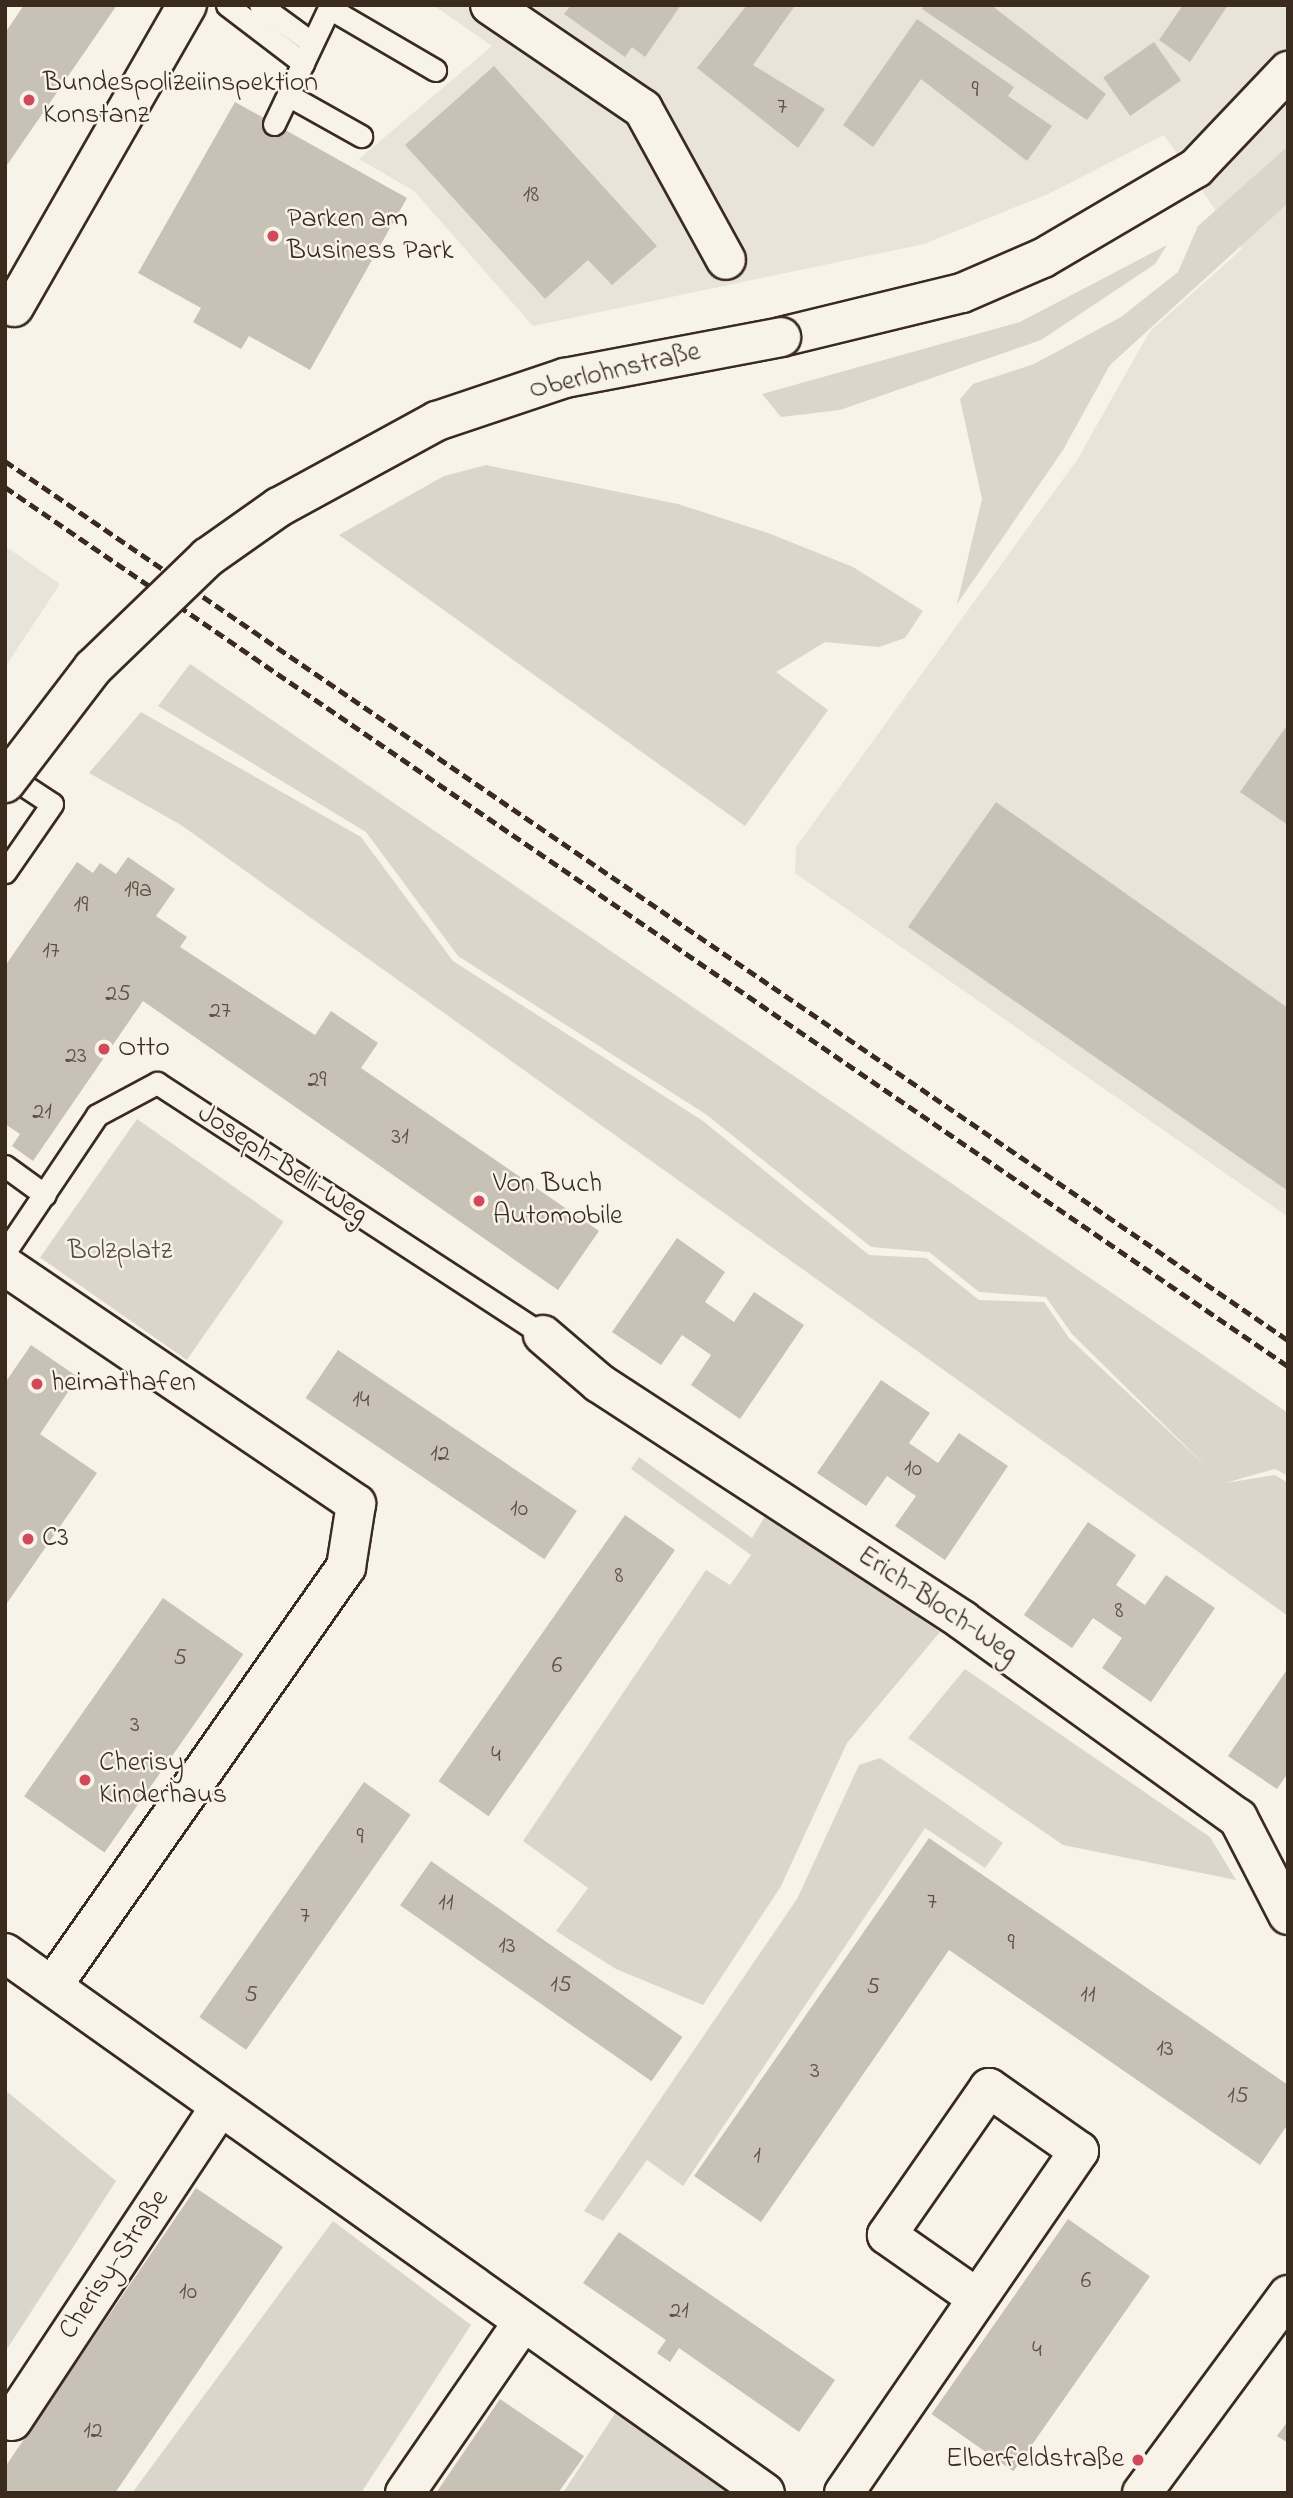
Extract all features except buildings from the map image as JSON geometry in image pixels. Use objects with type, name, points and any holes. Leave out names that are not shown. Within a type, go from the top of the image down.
[{"type":"street","points":[[13,307],[187,5]]},
{"type":"street","points":[[490,5],[643,109],[726,260]]},
{"type":"street","name":"Oberlohnstraße","points":[[5,783],[93,668],[208,557],[290,500],[437,421],[552,382],[780,337],[962,293],[1043,258],[1196,168],[1288,71]]},
{"type":"street","points":[[5,1266],[356,1504],[346,1567],[53,1986]]},
{"type":"street","name":"Erich-Bloch-Weg","points":[[543,1335],[599,1383],[962,1620],[1238,1818],[1288,1915]]},
{"type":"street","points":[[5,1953],[219,2108],[765,2493]]},
{"type":"street","points":[[844,2493],[1079,2151],[989,2088],[887,2235],[977,2298]]},
{"type":"street","name":"Cherisy-Straße","points":[[12,2421],[219,2108]]},
{"type":"street","points":[[1142,2493],[1288,2295]]},
{"type":"street","points":[[405,2493],[523,2322]]},
{"type":"lane","points":[[227,5],[308,53]]},
{"type":"lane","points":[[260,5],[308,53]]},
{"type":"lane","points":[[274,124],[329,8],[435,70]]},
{"type":"lane","points":[[288,95],[361,136]]},
{"type":"lane","points":[[5,773],[52,804],[5,872]]},
{"type":"lane","name":"Joseph-Belli-Weg","points":[[5,1252],[97,1115],[158,1083],[543,1335]]},
{"type":"lane","points":[[5,1166],[45,1195]]},
{"type":"shaded area","points":[[433,5],[1288,5],[1288,1217],[795,873],[796,847],[1077,460],[1150,331],[1242,249],[1164,135],[1048,194],[924,244],[533,326],[414,191],[359,159],[492,46]]},
{"type":"shaded area","points":[[5,546],[60,584],[5,667]]},
{"type":"green space","points":[[1288,146],[1288,203],[1110,365],[1063,450],[957,604],[982,499],[960,399],[973,384],[1034,364],[1121,317],[1178,272],[1198,226]]},
{"type":"green space","points":[[1167,245],[1155,264],[1041,340],[840,410],[781,417],[762,394],[1020,322]]},
{"type":"green space","points":[[486,465],[678,504],[768,533],[853,567],[923,611],[905,638],[879,647],[825,642],[776,672],[828,710],[745,826],[339,535],[444,476]]},
{"type":"green space","points":[[190,664],[1288,1413],[1288,1476],[1275,1469],[1225,1483],[1275,1475],[1288,1483],[1288,1616],[181,825],[89,773],[141,712],[361,837],[453,961],[703,1121],[869,1255],[926,1258],[979,1300],[1044,1302],[1069,1338],[1208,1468],[1072,1334],[1046,1297],[979,1292],[929,1252],[871,1247],[707,1115],[458,956],[366,832],[158,706]]},
{"type":"green space","name":"Bolzplatz","points":[[137,1119],[284,1222],[187,1360],[40,1257]]},
{"type":"green space","points":[[639,1457],[752,1538],[767,1513],[940,1632],[847,1743],[781,1886],[703,2005],[616,1969],[556,1931],[588,1888],[523,1841],[706,1570],[730,1585],[751,1555],[631,1469]]},
{"type":"green space","points":[[965,1669],[1210,1837],[1236,1880],[1063,1845],[908,1738]]},
{"type":"green space","points":[[880,1758],[1003,1843],[985,1868],[925,1828],[683,2186],[647,2160],[603,2221],[584,2211],[797,1899],[859,1765]]},
{"type":"green space","points":[[5,2090],[116,2181],[5,2352]]},
{"type":"green space","points":[[333,2221],[471,2325],[361,2493],[132,2493]]},
{"type":"green space","points":[[620,2406],[732,2493],[563,2493]]},
{"type":"railway","points":[[5,461],[1288,1340]]},
{"type":"railway","points":[[5,487],[1288,1366]]},
{"type":"place","name":"Bundespolizeiinspektion Konstanz","points":[[29,100]]},
{"type":"place","name":"Parken am Business Park","points":[[273,236]]},
{"type":"place","name":"Otto","points":[[104,1049]]},
{"type":"place","name":"Von Buch Automobile","points":[[479,1201]]},
{"type":"place","name":"heimathafen","points":[[37,1384]]},
{"type":"place","name":"C3","points":[[28,1539]]},
{"type":"place","name":"Cherisy Kinderhaus","points":[[85,1780]]},
{"type":"place","name":"Elberfeldstraße","points":[[1138,2460]]}]
